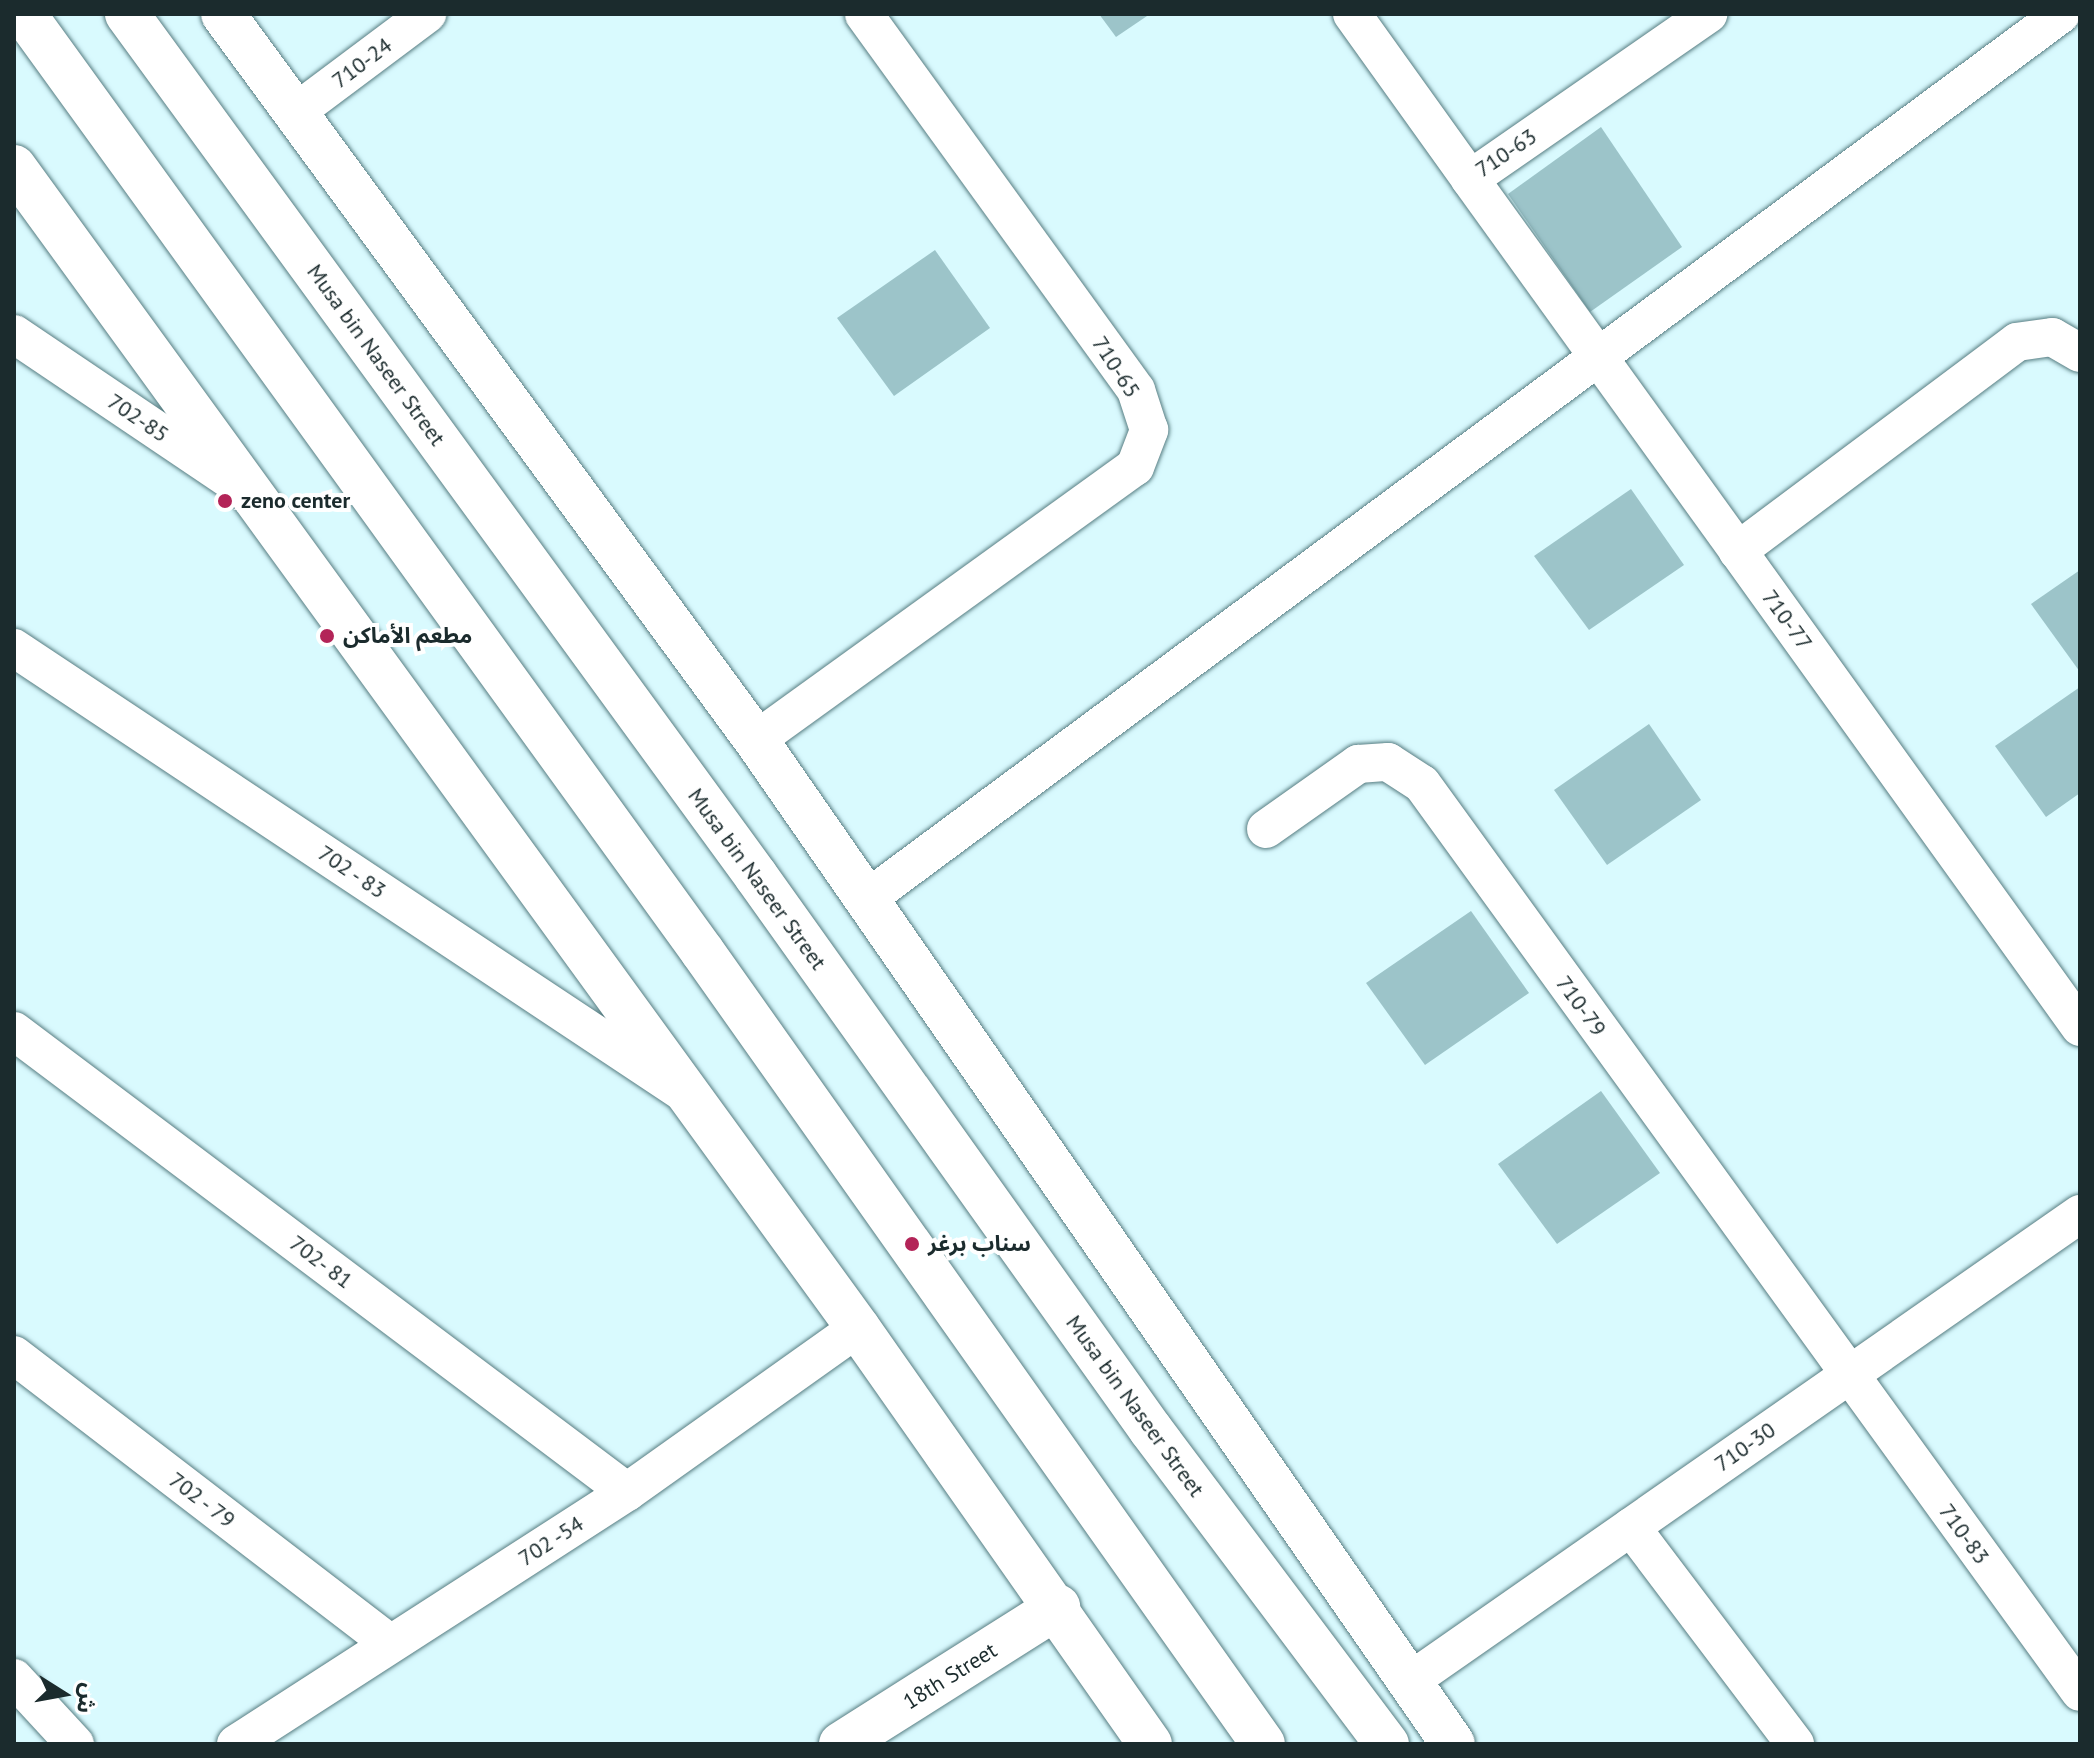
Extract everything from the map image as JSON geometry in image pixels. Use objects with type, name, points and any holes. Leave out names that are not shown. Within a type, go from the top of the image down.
[{"type":"street","points":[[24,14],[702,951],[1263,1744]]},
{"type":"street","name":"Musa bin Naseer Street","points":[[127,14],[756,876],[1151,1430],[1387,1744]]},
{"type":"street","points":[[223,14],[756,740],[1453,1744]]},
{"type":"street","name":"710-24","points":[[296,112],[427,14]]},
{"type":"street","name":"710-65","points":[[756,740],[1135,467],[1149,430],[1136,390],[864,14]]},
{"type":"street","name":"710-63","points":[[1352,14],[1470,179],[1708,14]]},
{"type":"street","points":[[868,898],[2061,14]]},
{"type":"street","points":[[14,167],[262,502],[858,1328],[1058,1607],[1150,1744]]},
{"type":"street","name":"710-77","points":[[1470,179],[2080,1027]]},
{"type":"street","name":"702-85","points":[[14,334],[262,502]]},
{"type":"street","points":[[1738,551],[2017,342],[2052,337],[2080,353]]},
{"type":"street","name":"702 - 83","points":[[14,648],[689,1096]]},
{"type":"street","name":"710-79","points":[[1266,829],[1358,764],[1388,762],[1422,784],[1848,1376]]},
{"type":"street","name":"702- 81","points":[[14,1031],[627,1492]]},
{"type":"street","name":"710-30","points":[[1410,1681],[2080,1214]]},
{"type":"street","name":"702 -54","points":[[236,1744],[627,1492],[858,1328]]},
{"type":"street","name":"702 - 79","points":[[14,1355],[390,1644]]},
{"type":"street","name":"710-83","points":[[1848,1376],[2080,1692]]},
{"type":"street","points":[[1631,1527],[1795,1744]]},
{"type":"street","name":"18th Street","points":[[841,1744],[1058,1607]]},
{"type":"street","points":[[14,1678],[75,1744]]},
{"type":"building","points":[[1099,14],[1150,14],[1116,37]]},
{"type":"building","points":[[1601,127],[1682,247],[1590,312],[1508,194]]},
{"type":"building","points":[[935,250],[990,328],[894,396],[837,318]]},
{"type":"building","points":[[1631,489],[1684,565],[1589,630],[1534,556]]},
{"type":"building","points":[[2080,570],[2080,672],[2031,604]]},
{"type":"building","points":[[2080,687],[2080,793],[2046,817],[1995,746]]},
{"type":"building","points":[[1649,724],[1701,800],[1607,865],[1554,790]]},
{"type":"building","points":[[1471,911],[1529,993],[1425,1065],[1366,983]]},
{"type":"building","points":[[1601,1091],[1660,1173],[1557,1244],[1498,1164]]},
{"type":"place","name":"zeno center","points":[[225,501]]},
{"type":"place","name":"مطعم الأماكن","points":[[327,636]]},
{"type":"place","name":"سناب برغر","points":[[912,1244]]}]
